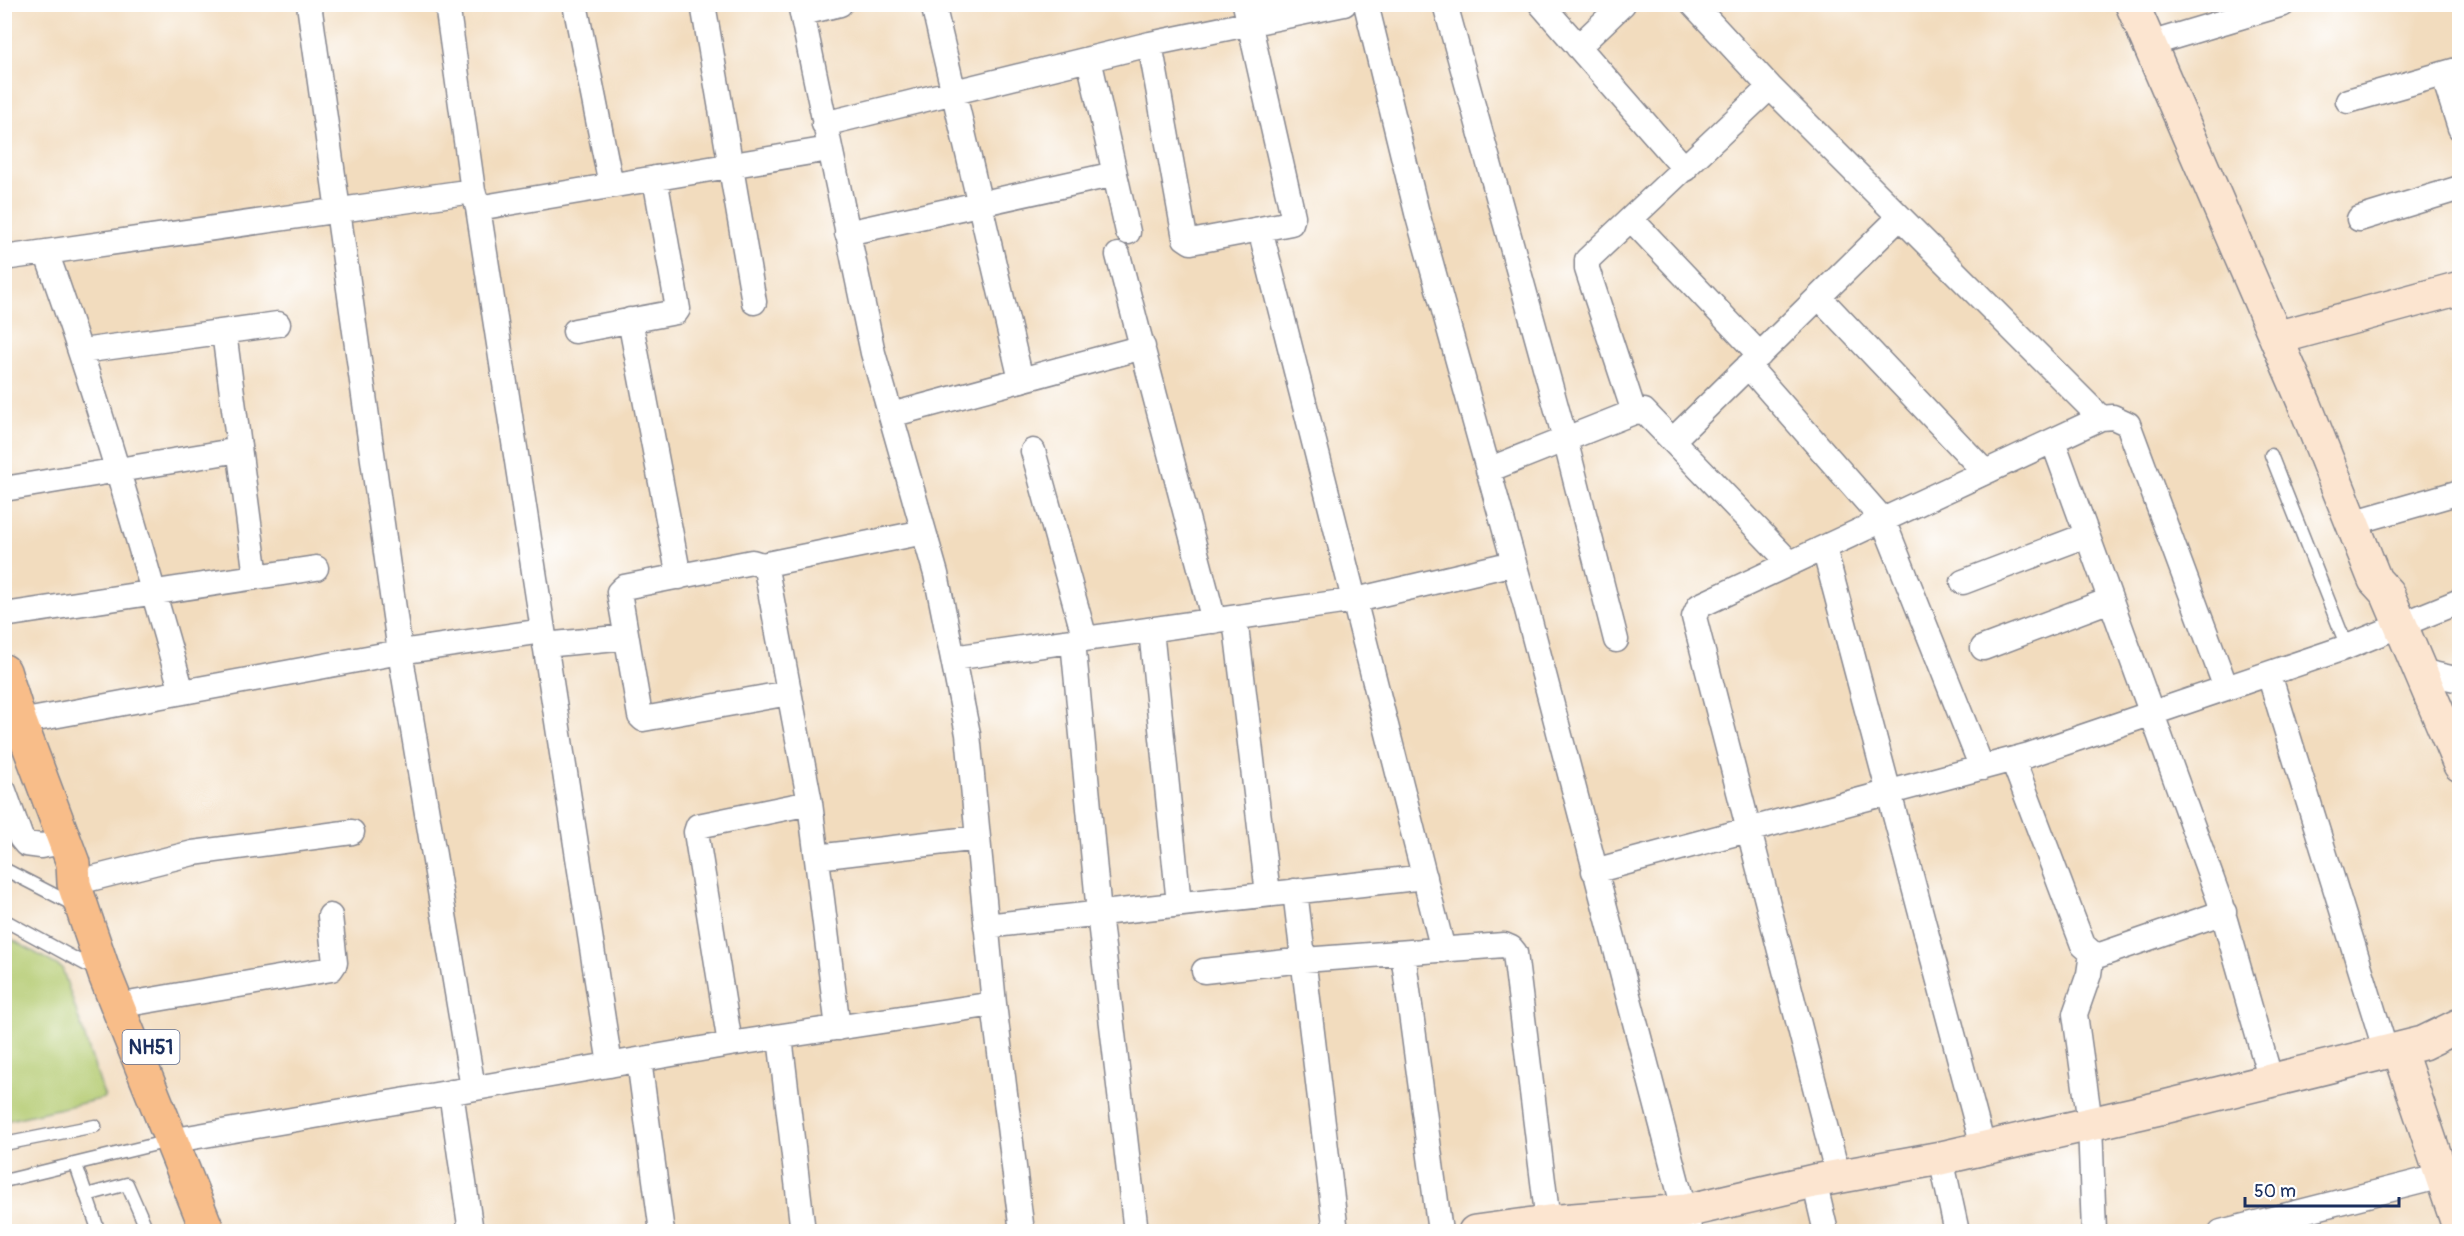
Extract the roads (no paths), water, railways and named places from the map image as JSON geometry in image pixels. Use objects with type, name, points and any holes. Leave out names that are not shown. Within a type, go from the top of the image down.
[{"type":"highway","name":"NH51","points":[[4,671],[20,722],[76,874],[134,1003],[208,1232]]},
{"type":"highway","name":"NH51","points":[[76,874],[105,975],[178,1139],[228,1232]]},
{"type":"street","points":[[309,4],[462,1090],[471,1232]]},
{"type":"street","points":[[447,4],[475,199],[610,1065]]},
{"type":"street","points":[[575,4],[611,186]]},
{"type":"street","points":[[703,4],[754,302]]},
{"type":"street","points":[[840,4],[801,9],[873,353],[936,574],[968,734],[994,1004],[1022,1232]]},
{"type":"street","points":[[933,4],[1021,380]]},
{"type":"street","points":[[824,124],[1150,44],[1247,14],[1344,4]]},
{"type":"street","points":[[1366,4],[1417,213],[1514,563],[1688,1221]]},
{"type":"street","points":[[1444,4],[1565,439],[1616,640]]},
{"type":"street","points":[[1541,4],[1685,169]]},
{"type":"street","points":[[1578,47],[1623,4]]},
{"type":"street","points":[[1693,4],[1770,87],[1899,218],[2101,418]]},
{"type":"street","points":[[2132,4],[2282,336],[2358,521],[2375,580],[2387,593],[2460,765]]},
{"type":"street","points":[[2147,4],[2254,245],[2282,336]]},
{"type":"street","points":[[2163,40],[2232,11],[2283,4]]},
{"type":"street","points":[[1150,44],[1185,238],[1191,242],[1291,223],[1293,216],[1247,14]]},
{"type":"street","points":[[1089,59],[1128,232]]},
{"type":"street","points":[[2348,101],[2451,72],[2460,128]]},
{"type":"street","points":[[1634,412],[1587,269],[1589,255],[1685,169],[1770,87]]},
{"type":"street","points":[[4,258],[339,209],[611,186],[829,149]]},
{"type":"street","points":[[847,233],[1115,174]]},
{"type":"street","points":[[575,331],[676,312],[678,309],[655,178]]},
{"type":"street","points":[[2358,219],[2460,188]]},
{"type":"street","points":[[1674,439],[1899,218]]},
{"type":"street","points":[[1631,219],[1754,361],[1882,520],[1982,768]]},
{"type":"street","points":[[1260,229],[1443,950]]},
{"type":"street","points":[[46,252],[82,351],[119,469],[182,692]]},
{"type":"street","points":[[1118,255],[1143,347],[1225,619],[1269,894]]},
{"type":"street","points":[[2282,336],[2460,288]]},
{"type":"street","points":[[1819,297],[1985,472]]},
{"type":"street","points":[[630,320],[679,577]]},
{"type":"street","points":[[82,351],[278,324]]},
{"type":"street","points":[[224,332],[256,577]]},
{"type":"street","points":[[891,415],[1143,347]]},
{"type":"street","points":[[1488,470],[1634,412],[1644,411],[1674,439],[1790,563]]},
{"type":"street","points":[[1826,1232],[1826,1179],[1748,830],[1694,617],[1695,611],[1699,606],[2101,418],[2113,417],[2128,424],[2226,688]]},
{"type":"street","points":[[2053,441],[2224,912],[2271,1081]]},
{"type":"street","points":[[4,489],[239,450]]},
{"type":"street","points":[[1033,451],[1079,640],[1099,913],[1136,1232]]},
{"type":"street","points":[[2358,521],[2460,492]]},
{"type":"street","points":[[789,693],[643,719],[640,716],[619,592],[624,587],[752,562],[762,565],[924,532]]},
{"type":"street","points":[[1963,582],[2087,535]]},
{"type":"street","points":[[1824,548],[1983,1147]]},
{"type":"street","points":[[953,658],[1356,600],[1514,563]]},
{"type":"street","points":[[762,565],[766,569],[810,802],[838,1028]]},
{"type":"street","points":[[4,615],[316,568]]},
{"type":"street","points":[[1983,648],[2110,600]]},
{"type":"street","points":[[1594,871],[2013,760],[2347,647],[2460,601]]},
{"type":"street","points":[[1151,630],[1179,904]]},
{"type":"street","points":[[20,722],[400,652],[544,638],[626,637]]},
{"type":"street","points":[[2419,671],[2460,680]]},
{"type":"street","points":[[2269,674],[2393,1050],[2442,1176],[2460,1230]]},
{"type":"street","points":[[2013,760],[2083,945],[2092,953],[2100,955],[2224,912]]},
{"type":"street","points":[[4,791],[21,838],[26,844],[41,846],[76,874],[193,853],[352,832]]},
{"type":"street","points":[[730,1044],[696,832],[698,826],[810,802]]},
{"type":"street","points":[[817,857],[978,838]]},
{"type":"street","points":[[986,926],[1425,877]]},
{"type":"street","points":[[1295,891],[1336,1232]]},
{"type":"street","points":[[134,1003],[331,969],[335,963],[330,916]]},
{"type":"street","points":[[1204,971],[1304,960],[1504,945],[1511,948],[1515,953],[1548,1222]]},
{"type":"street","points":[[1403,953],[1440,1232]]},
{"type":"street","points":[[2092,953],[2089,974],[2075,1014],[2090,1124],[2094,1232]]},
{"type":"street","points":[[178,1139],[730,1044],[994,1004]]},
{"type":"street","points":[[1475,1232],[1548,1222],[1688,1221],[1826,1179],[1941,1158],[2423,1043],[2460,1025]]},
{"type":"street","points":[[780,1037],[803,1232]]},
{"type":"street","points":[[639,1060],[662,1232]]},
{"type":"street","points":[[1941,1158],[1957,1232]]},
{"type":"street","points":[[2221,1232],[2442,1176]]},
{"type":"lane","points":[[2271,455],[2347,647]]},
{"type":"lane","points":[[4,869],[76,874]]},
{"type":"lane","points":[[4,920],[105,975]]},
{"type":"lane","points":[[4,1144],[95,1126]]},
{"type":"lane","points":[[4,1181],[178,1139]]},
{"type":"lane","points":[[76,1165],[99,1232]]},
{"type":"lane","points":[[87,1195],[127,1184],[148,1232]]}]
